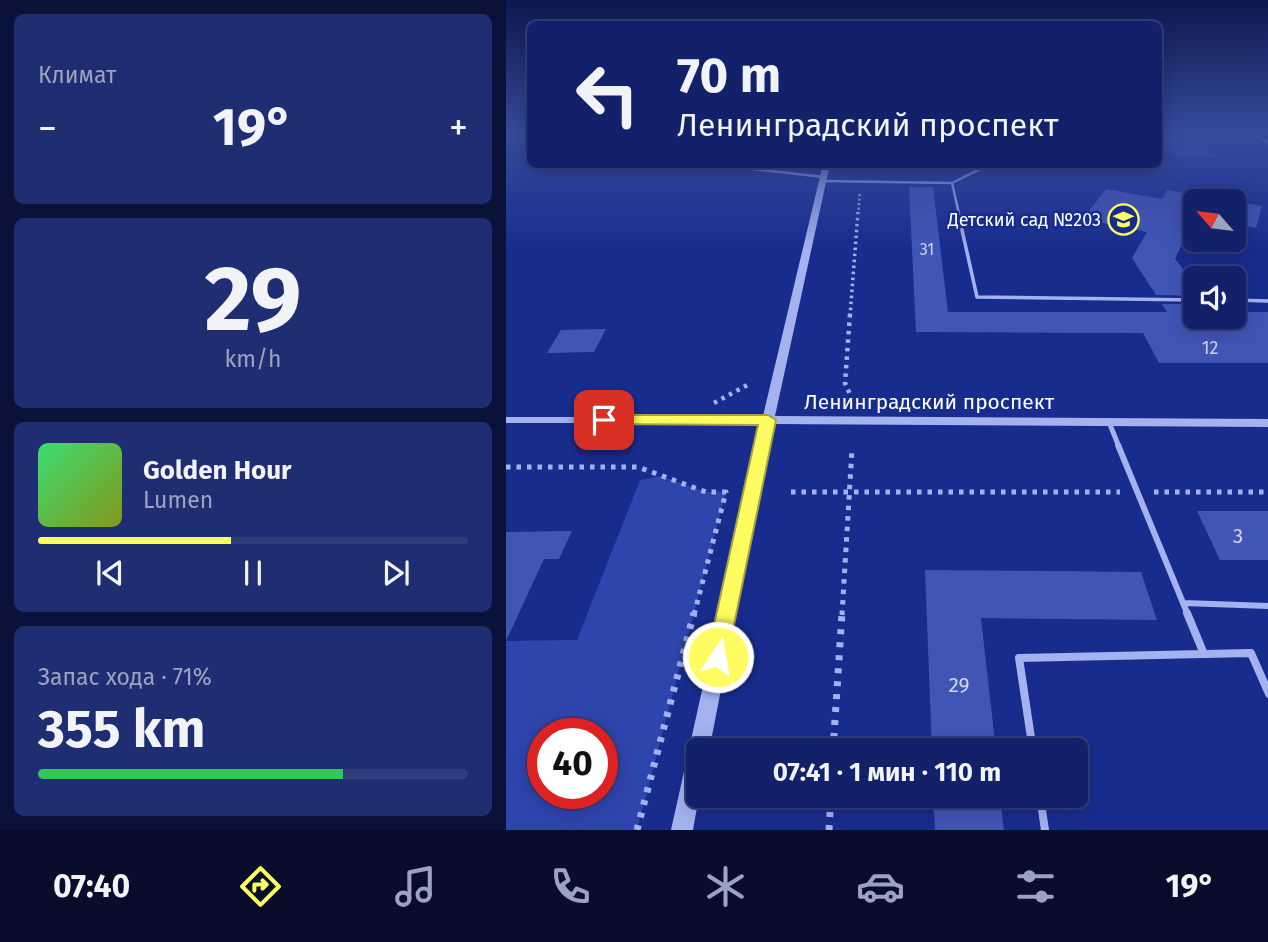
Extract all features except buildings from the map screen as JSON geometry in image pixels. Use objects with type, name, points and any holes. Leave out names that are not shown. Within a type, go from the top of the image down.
[{"type":"street","points":[[702,738],[768,420],[825,174]]},
{"type":"street","name":"Ленинградский проспект","points":[[506,420],[1268,423]]},
{"type":"street","points":[[682,830],[687,808]]},
{"type":"lane","points":[[825,174],[861,183],[952,183],[973,173]]},
{"type":"lane","points":[[952,183],[977,297],[1183,300]]},
{"type":"lane","points":[[1246,300],[1268,301]]},
{"type":"lane","points":[[1109,422],[1204,654]]},
{"type":"lane","points":[[1184,603],[1268,606]]},
{"type":"lane","points":[[1031,738],[1019,658],[1251,653],[1268,694]]},
{"type":"lane","points":[[1042,808],[1045,830]]},
{"type":"path","points":[[856,407],[845,383],[861,183]]},
{"type":"path","points":[[714,402],[752,383]]},
{"type":"path","points":[[834,738],[852,449]]},
{"type":"path","points":[[506,467],[638,467],[706,492],[726,492],[637,830]]},
{"type":"path","points":[[791,492],[1268,492]]},
{"type":"path","points":[[829,830],[830,808]]},
{"type":"shaded area","points":[[661,476],[706,492],[726,492],[637,830],[506,830],[506,641],[577,640],[640,480]]},
{"type":"place","name":"Детский сад №203","points":[[1124,220]]},
{"type":"route","points":[[604,420],[768,420],[718,657]]}]
